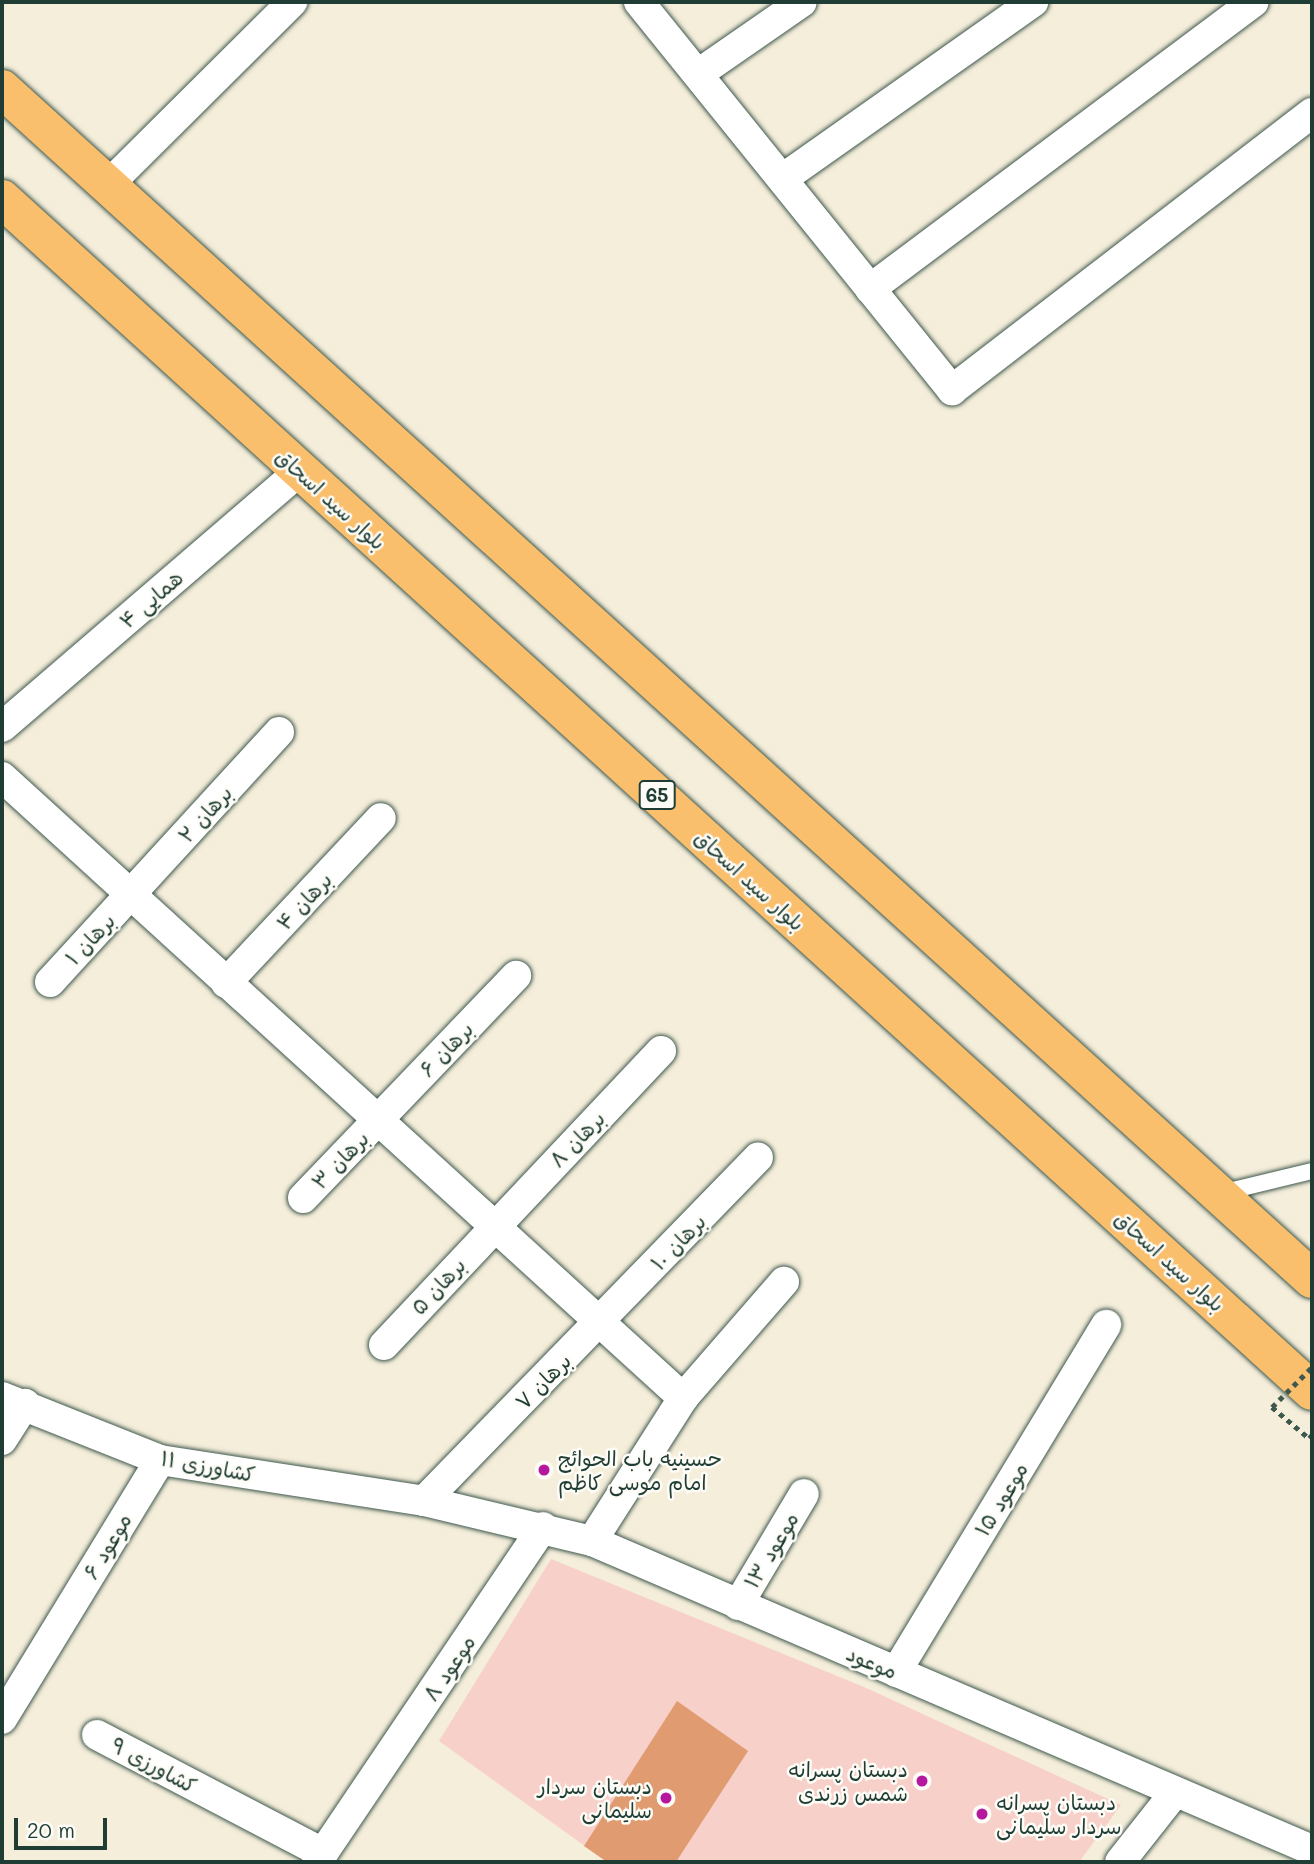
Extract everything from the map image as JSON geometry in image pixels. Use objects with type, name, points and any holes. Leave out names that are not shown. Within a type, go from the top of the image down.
[{"type":"main road","points":[[2,89],[1312,1279]]},
{"type":"main road","name":"بلوار سید اسحاق","points":[[2,199],[1312,1391]]},
{"type":"street","points":[[108,185],[292,2]]},
{"type":"street","points":[[639,2],[785,177],[870,289],[952,390],[1312,113]]},
{"type":"street","points":[[698,74],[802,2]]},
{"type":"street","points":[[785,177],[1033,2]]},
{"type":"street","points":[[870,289],[1254,2]]},
{"type":"street","name":"همایی ۴","points":[[2,727],[300,471]]},
{"type":"street","name":"برهان ۲","points":[[130,896],[279,732]]},
{"type":"street","points":[[2,778],[599,1325],[683,1398]]},
{"type":"street","name":"برهان ۴","points":[[226,983],[381,818]]},
{"type":"street","name":"برهان ۱","points":[[50,982],[130,896]]},
{"type":"street","name":"برهان ۶","points":[[377,1121],[516,976]]},
{"type":"street","name":"برهان ۸","points":[[493,1228],[661,1051]]},
{"type":"street","name":"برهان ۳","points":[[303,1198],[377,1121]]},
{"type":"street","name":"برهان ۱۰","points":[[599,1325],[758,1158]]},
{"type":"street","name":"برهان ۵","points":[[384,1345],[493,1228]]},
{"type":"street","points":[[592,1541],[683,1398],[784,1282]]},
{"type":"street","name":"برهان ۷","points":[[424,1501],[599,1325]]},
{"type":"street","name":"موعود ۱۵","points":[[896,1672],[1106,1325]]},
{"type":"street","points":[[2,1440],[13,1400]]},
{"type":"street","name":"کشاورزی ۱۱","points":[[13,1400],[160,1460],[424,1501]]},
{"type":"street","name":"موعود ۶","points":[[2,1719],[160,1460]]},
{"type":"street","name":"موعود ۱۳","points":[[738,1605],[804,1494]]},
{"type":"street","name":"موعود","points":[[424,1501],[543,1527],[592,1541],[1174,1795],[1312,1850]]},
{"type":"street","name":"موعود ۸","points":[[320,1858],[543,1527]]},
{"type":"street","name":"کشاورزی ۹","points":[[97,1735],[320,1858]]},
{"type":"street","points":[[1120,1862],[1174,1795]]},
{"type":"lane","points":[[1218,1194],[1312,1171]]},
{"type":"path","points":[[1312,1367],[1272,1407],[1309,1438],[1312,1435]]},
{"type":"shaded area","points":[[551,1559],[864,1687],[1121,1805],[1079,1862],[607,1862],[439,1741]]},
{"type":"building","name":"دبستان سردار سلیمانی","points":[[677,1701],[748,1751],[676,1862],[607,1862],[584,1846]]},
{"type":"place","name":"حسینیه باب الحوائج امام موسی کاظم","points":[[544,1470]]},
{"type":"place","name":"دبستان پسرانه شمس زرندی","points":[[922,1781]]},
{"type":"place","name":"دبستان سردار سلیمانی","points":[[666,1798]]},
{"type":"place","name":"دبستان پسرانه سردار سلیمانی","points":[[982,1814]]}]
